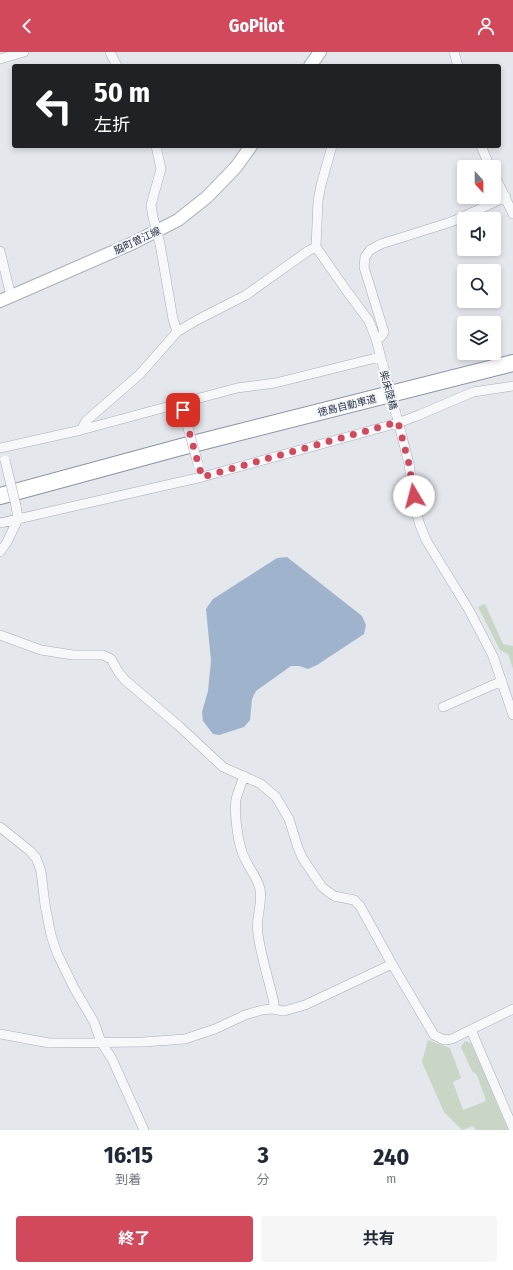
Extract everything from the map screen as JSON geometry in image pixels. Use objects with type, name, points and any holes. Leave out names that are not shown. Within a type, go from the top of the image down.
[{"type":"highway","name":"徳島自動車道","points":[[0,496],[181,447],[513,363]]},
{"type":"highway","name":"徳島自動車道","points":[[0,484],[181,447]]},
{"type":"main road","name":"脇町曽江線","points":[[6,298],[157,232],[178,220],[207,197],[236,166],[250,148]]},
{"type":"street","points":[[0,59],[24,52]]},
{"type":"street","points":[[110,52],[116,64]]},
{"type":"street","points":[[454,52],[457,64]]},
{"type":"street","points":[[156,148],[161,169],[151,205],[160,244],[173,319],[177,332]]},
{"type":"street","points":[[81,430],[86,421],[140,374],[177,332],[197,320],[246,296],[308,251],[316,247],[318,201],[331,148]]},
{"type":"street","points":[[482,148],[487,160]]},
{"type":"street","points":[[501,187],[513,214]]},
{"type":"street","points":[[376,339],[381,337],[384,332],[364,267],[365,257],[370,250],[381,244],[451,222],[506,197]]},
{"type":"street","name":"柴床陸橋","points":[[316,247],[369,321],[376,339],[409,464],[416,512],[420,525],[426,540],[469,610],[493,656],[513,715]]},
{"type":"street","points":[[0,251],[6,298]]},
{"type":"street","points":[[0,552],[7,542],[18,518],[1,448],[182,407],[237,388],[275,383],[382,361]]},
{"type":"street","points":[[0,523],[202,477],[397,418],[420,415],[473,392],[513,386]]},
{"type":"street","points":[[182,407],[202,477]]},
{"type":"street","points":[[0,635],[41,650],[73,655],[103,655],[111,659],[125,680],[173,721],[217,762],[223,767],[261,784],[276,797],[289,819],[303,859],[322,887],[334,896],[354,900],[360,906],[392,964],[434,1034],[444,1040],[452,1040],[513,1009]]},
{"type":"street","points":[[443,707],[502,681]]},
{"type":"street","points":[[244,776],[236,799],[235,815],[241,849],[256,877],[260,890],[260,903],[257,921],[258,935],[274,1003],[273,1009]]},
{"type":"street","points":[[0,827],[30,851],[36,858],[41,871],[45,905],[51,936],[57,953],[74,988],[94,1022],[101,1042],[112,1059],[144,1130]]},
{"type":"street","points":[[0,1034],[49,1043],[143,1042],[185,1039],[215,1029],[245,1015],[262,1010],[273,1009],[284,1012],[305,1005],[392,964]]},
{"type":"street","points":[[471,1030],[513,1128]]},
{"type":"green space","points":[[485,604],[503,644],[513,646],[513,669],[508,654],[500,650],[478,607]]},
{"type":"green space","points":[[428,1040],[450,1048],[461,1078],[453,1082],[463,1110],[486,1101],[477,1075],[472,1071],[461,1047],[465,1041],[471,1043],[508,1130],[476,1130],[473,1126],[462,1130],[444,1112],[422,1062]]},
{"type":"water","points":[[287,557],[362,616],[366,625],[364,634],[317,665],[308,669],[299,666],[291,666],[256,691],[252,699],[250,720],[244,727],[219,735],[213,734],[203,721],[202,712],[208,691],[211,661],[206,609],[213,599],[277,558]]},
{"type":"route","points":[[183,410],[202,477],[398,422],[409,464],[414,496]]}]
